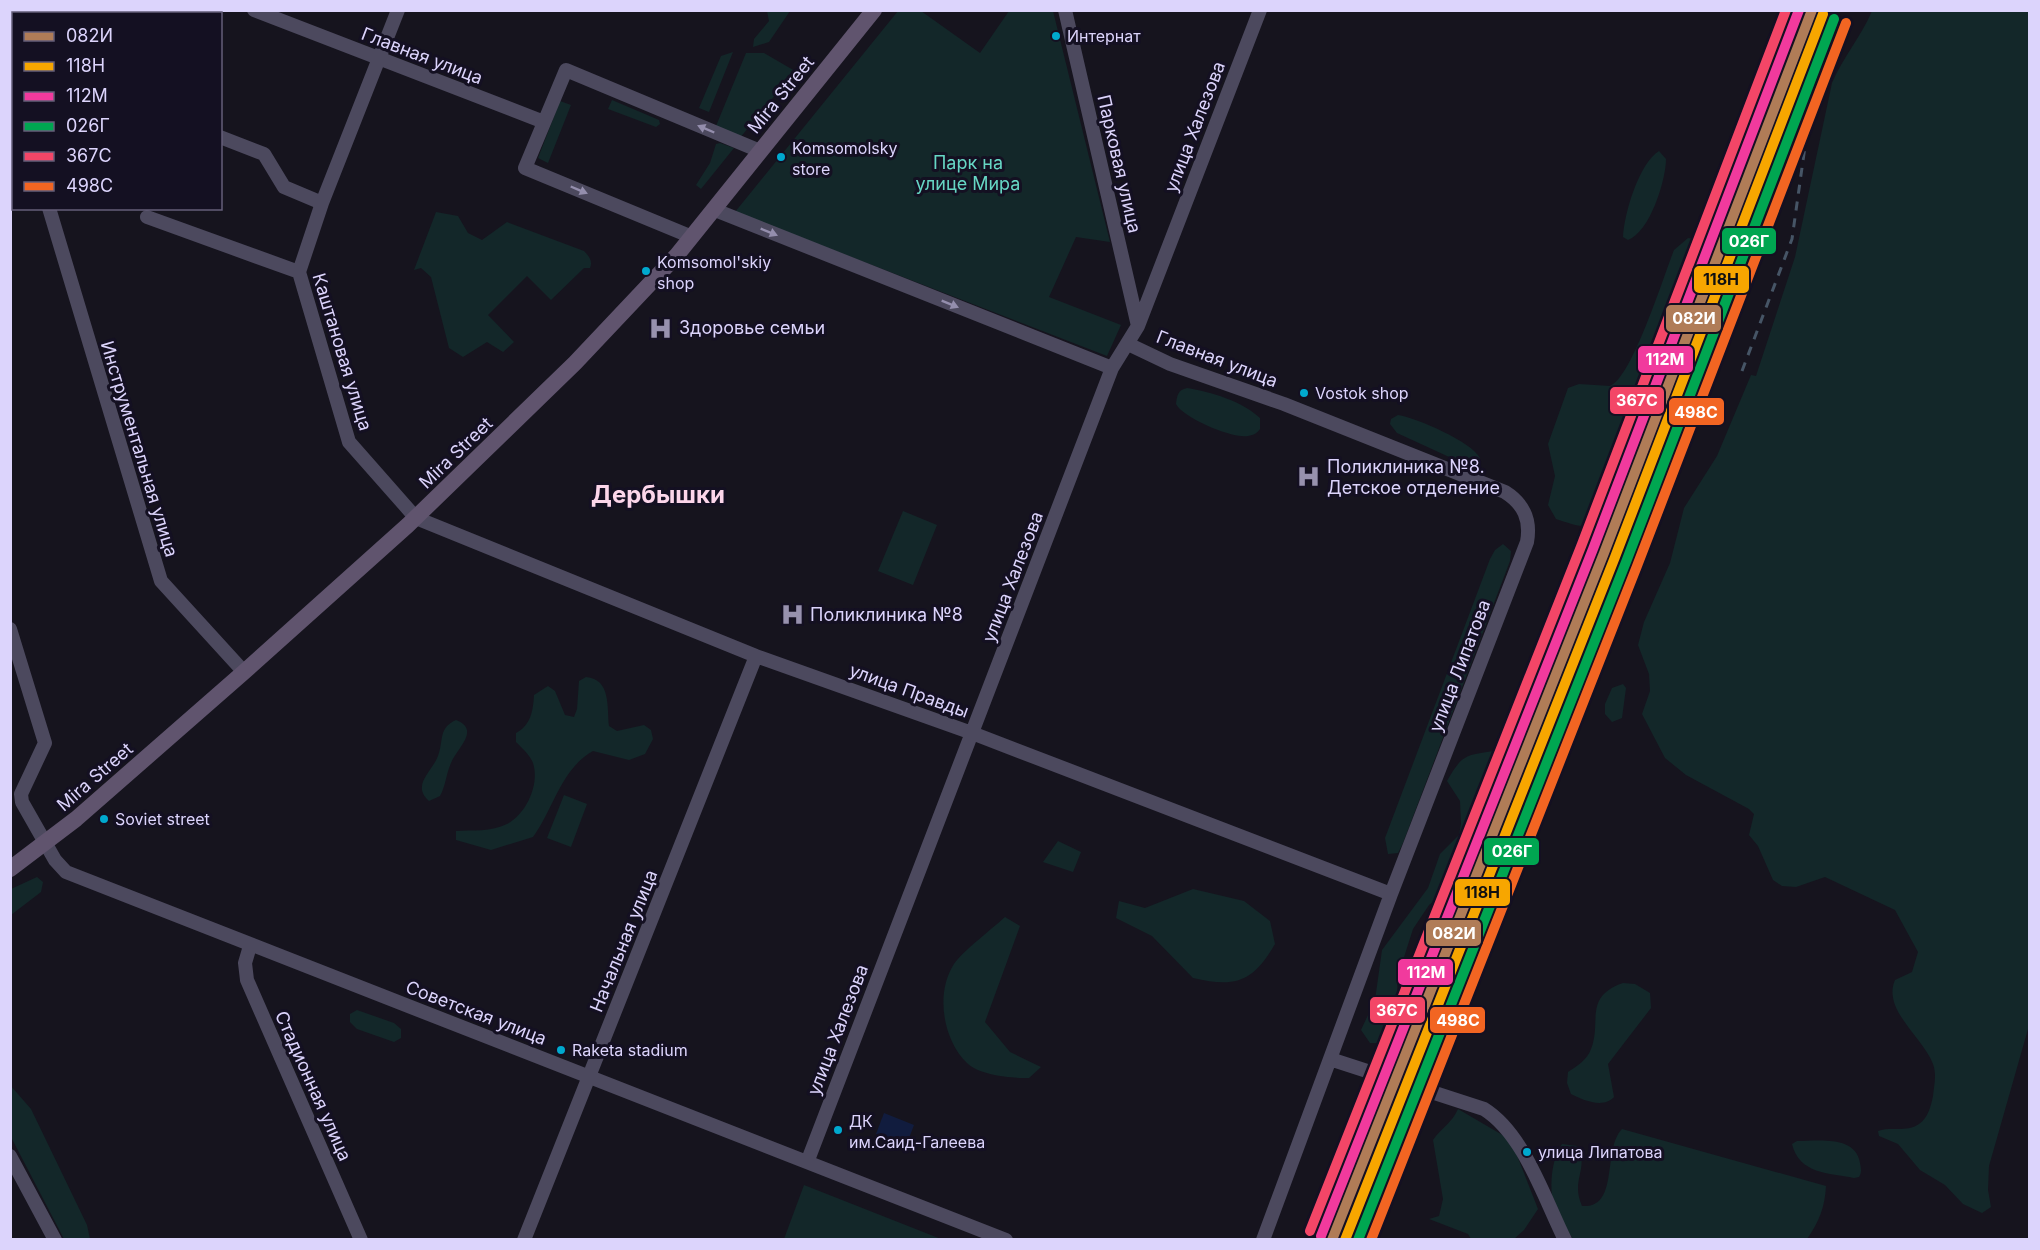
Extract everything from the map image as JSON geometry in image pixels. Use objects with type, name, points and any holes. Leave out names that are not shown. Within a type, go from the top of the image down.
[{"type":"main road","name":"Mira Street","points":[[10,869],[47,843],[244,672],[416,518],[575,363],[655,280],[715,210],[874,10]]},
{"type":"street","name":"Главная улица","points":[[254,10],[544,122]]},
{"type":"street","name":"Каштановая улица","points":[[399,10],[322,203],[299,272],[349,442],[416,518]]},
{"type":"street","name":"Парковая улица","points":[[1065,10],[1138,326]]},
{"type":"street","name":"улица Халезова","points":[[808,1160],[1112,368],[1138,326],[1260,10]]},
{"type":"street","points":[[692,237],[525,168],[566,70],[760,152]]},
{"type":"street","points":[[222,138],[264,154],[284,187],[322,203]]},
{"type":"street","name":"Инструментальная улица","points":[[50,210],[161,581],[244,672]]},
{"type":"street","points":[[715,210],[1112,368]]},
{"type":"street","points":[[147,217],[299,272]]},
{"type":"street","name":"Главная улица","points":[[1128,344],[1170,364],[1290,406],[1505,492],[1523,508]]},
{"type":"street","name":"улица Липатова","points":[[1263,1239],[1391,894],[1527,542],[1528,524],[1523,508]]},
{"type":"street","name":"улица Правды","points":[[416,518],[756,656],[972,733],[1391,894]]},
{"type":"street","name":"Советская улица","points":[[10,629],[45,743],[21,794],[22,802],[55,860],[66,872],[250,946],[808,1160],[1006,1239]]},
{"type":"street","name":"Начальная улица","points":[[524,1239],[756,656]]},
{"type":"street","name":"Стадионная улица","points":[[250,946],[245,963],[247,980],[362,1239]]},
{"type":"street","points":[[1330,1059],[1484,1109],[1498,1118],[1515,1138],[1565,1239]]},
{"type":"street","points":[[10,1156],[55,1239]]},
{"type":"green space","points":[[767,11],[790,11],[769,42],[753,47],[754,39],[769,21]]},
{"type":"green space","name":"Парк на улице Мира","points":[[898,11],[921,11],[980,53],[1009,11],[1053,11],[1110,242],[1076,237],[1049,297],[1121,325],[1107,356],[735,212]]},
{"type":"green space","points":[[1872,11],[2029,11],[2030,1022],[1989,1166],[1988,1190],[1991,1207],[1982,1213],[1963,1204],[1945,1185],[1920,1170],[1898,1144],[1879,1136],[1878,1131],[1914,1127],[1922,1121],[1930,1108],[1935,1080],[1933,1064],[1928,1054],[1905,1023],[1894,1002],[1892,991],[1895,980],[1912,972],[1918,952],[1895,910],[1825,877],[1796,887],[1782,886],[1773,880],[1758,846],[1749,835],[1754,814],[1749,809],[1686,775],[1665,758],[1642,714],[1650,691],[1649,674],[1638,645],[1644,622],[1670,563],[1684,508],[1717,456],[1751,375],[1756,376],[1795,257],[1832,83]]},
{"type":"green space","points":[[733,52],[709,112],[699,108],[721,56]]},
{"type":"green space","points":[[746,53],[764,53],[795,71],[739,139],[716,126]]},
{"type":"green space","points":[[612,100],[659,120],[660,124],[656,127],[608,109]]},
{"type":"green space","points":[[560,101],[571,105],[548,163],[538,158]]},
{"type":"green space","points":[[720,143],[734,148],[701,189],[696,185],[710,163],[716,144]]},
{"type":"green space","points":[[1659,151],[1666,159],[1660,192],[1643,227],[1628,240],[1623,237],[1624,227],[1634,190],[1645,166]]},
{"type":"green space","points":[[436,212],[458,216],[468,233],[482,240],[507,222],[584,251],[590,259],[590,268],[584,268],[551,300],[527,276],[488,315],[514,342],[503,352],[487,342],[463,357],[449,348],[431,277],[421,268],[414,270]]},
{"type":"green space","points":[[1688,238],[1704,240],[1707,251],[1603,518],[1598,523],[1586,526],[1556,519],[1548,505],[1555,476],[1548,444],[1568,388],[1579,384],[1610,386],[1619,379],[1637,346],[1674,250]]},
{"type":"green space","points":[[1187,388],[1216,395],[1253,412],[1260,418],[1260,429],[1252,435],[1241,436],[1220,431],[1198,421],[1180,410],[1176,404],[1178,393]]},
{"type":"green space","points":[[1398,415],[1456,438],[1480,458],[1477,465],[1471,467],[1397,433],[1390,424],[1391,419]]},
{"type":"green space","points":[[903,511],[937,525],[913,585],[878,571]]},
{"type":"green space","points":[[1503,544],[1511,551],[1510,561],[1403,843],[1398,853],[1388,854],[1385,838],[1490,559],[1495,550]]},
{"type":"green space","points":[[586,677],[594,679],[604,688],[609,726],[617,731],[644,725],[651,730],[653,739],[645,754],[629,760],[593,751],[582,759],[565,778],[533,837],[491,850],[456,840],[456,831],[495,828],[507,824],[520,813],[530,798],[535,772],[530,757],[516,742],[516,733],[528,722],[534,695],[548,686],[555,691],[565,715],[574,717],[577,709],[579,681]]},
{"type":"green space","points":[[1623,684],[1626,688],[1622,718],[1612,722],[1605,714],[1605,704],[1612,688]]},
{"type":"green space","points":[[456,720],[467,729],[465,740],[451,763],[440,796],[429,801],[422,789],[424,778],[438,756],[446,727]]},
{"type":"green space","points":[[1494,751],[1490,767],[1499,786],[1467,865],[1454,885],[1429,905],[1413,929],[1397,979],[1398,1002],[1394,1018],[1380,1043],[1370,1043],[1361,1030],[1375,1000],[1382,950],[1428,888],[1440,854],[1459,835],[1460,801],[1447,781],[1465,758]]},
{"type":"green space","points":[[564,795],[587,804],[571,847],[547,838]]},
{"type":"green space","points":[[1058,841],[1081,852],[1073,872],[1043,862]]},
{"type":"green space","points":[[37,877],[43,882],[41,892],[11,915],[11,889]]},
{"type":"green space","points":[[1193,889],[1244,901],[1270,921],[1275,944],[1259,967],[1251,974],[1232,982],[1193,978],[1152,936],[1116,918],[1119,901],[1145,908]]},
{"type":"green space","points":[[1005,917],[1020,926],[985,1022],[1010,1052],[1041,1067],[1029,1078],[996,1075],[980,1071],[967,1063],[952,1042],[944,1016],[945,988],[954,964]]},
{"type":"green space","points":[[1623,983],[1635,984],[1650,993],[1651,1008],[1608,1064],[1614,1097],[1609,1101],[1599,1103],[1587,1101],[1571,1094],[1567,1083],[1568,1072],[1584,1060],[1591,1049],[1598,1003],[1603,995]]},
{"type":"green space","points":[[357,1010],[394,1023],[401,1029],[401,1038],[394,1042],[357,1029],[350,1022],[350,1014]]},
{"type":"green space","points":[[10,1085],[31,1109],[87,1225],[90,1239],[64,1239],[11,1137]]},
{"type":"green space","points":[[1458,1109],[1511,1140],[1538,1209],[1524,1230],[1514,1239],[1471,1239],[1468,1234],[1429,1219],[1439,1216],[1443,1199],[1433,1140]]},
{"type":"green space","points":[[1622,1129],[1826,1186],[1823,1208],[1818,1220],[1807,1239],[1573,1239],[1557,1215],[1552,1198],[1553,1169],[1558,1151],[1562,1144],[1577,1146],[1582,1161],[1579,1197],[1582,1206],[1594,1204],[1601,1198],[1606,1188],[1616,1138]]},
{"type":"green space","points":[[1797,1141],[1835,1141],[1851,1148],[1857,1154],[1860,1163],[1859,1177],[1825,1173],[1808,1167],[1796,1154],[1792,1144]]},
{"type":"green space","points":[[804,1185],[941,1239],[784,1239]]},
{"type":"water","points":[[884,1113],[914,1125],[906,1146],[876,1134]]},
{"type":"railway","points":[[1369,1240],[1400,1120],[1412,1086],[1828,10]]},
{"type":"railway","points":[[1742,371],[1792,239],[1815,75],[1823,42]]},
{"type":"transit line","name":"367С","points":[[1310,1231],[1582,544],[1786,10]]},
{"type":"transit line","name":"112М","points":[[1321,1236],[1593,549],[1799,10]]},
{"type":"transit line","name":"082И","points":[[1332,1240],[1604,553],[1812,10]]},
{"type":"transit line","name":"118Н","points":[[1345,1240],[1615,557],[1823,14]]},
{"type":"transit line","name":"026Г","points":[[1358,1240],[1626,562],[1834,19]]},
{"type":"transit line","name":"498С","points":[[1371,1240],[1637,566],[1846,23]]},
{"type":"place","name":"Интернат","points":[[1056,36]]},
{"type":"place","name":"Komsomolsky store","points":[[781,157]]},
{"type":"place","name":"Komsomol'skiy shop","points":[[646,271]]},
{"type":"place","name":"Здоровье семьи","points":[[661,328]]},
{"type":"place","name":"Vostok shop","points":[[1304,393]]},
{"type":"place","name":"Поликлиника №8. Детское отделение","points":[[1309,477]]},
{"type":"place","name":"Поликлиника №8","points":[[792,615]]},
{"type":"place","name":"Soviet street","points":[[104,819]]},
{"type":"place","name":"Raketa stadium","points":[[561,1050]]},
{"type":"place","name":"ДК им.Саид-Галеева","points":[[838,1130]]},
{"type":"place","name":"улица Липатова","points":[[1527,1152]]},
{"type":"district","name":"Дербышки","points":[[658,495]]}]
